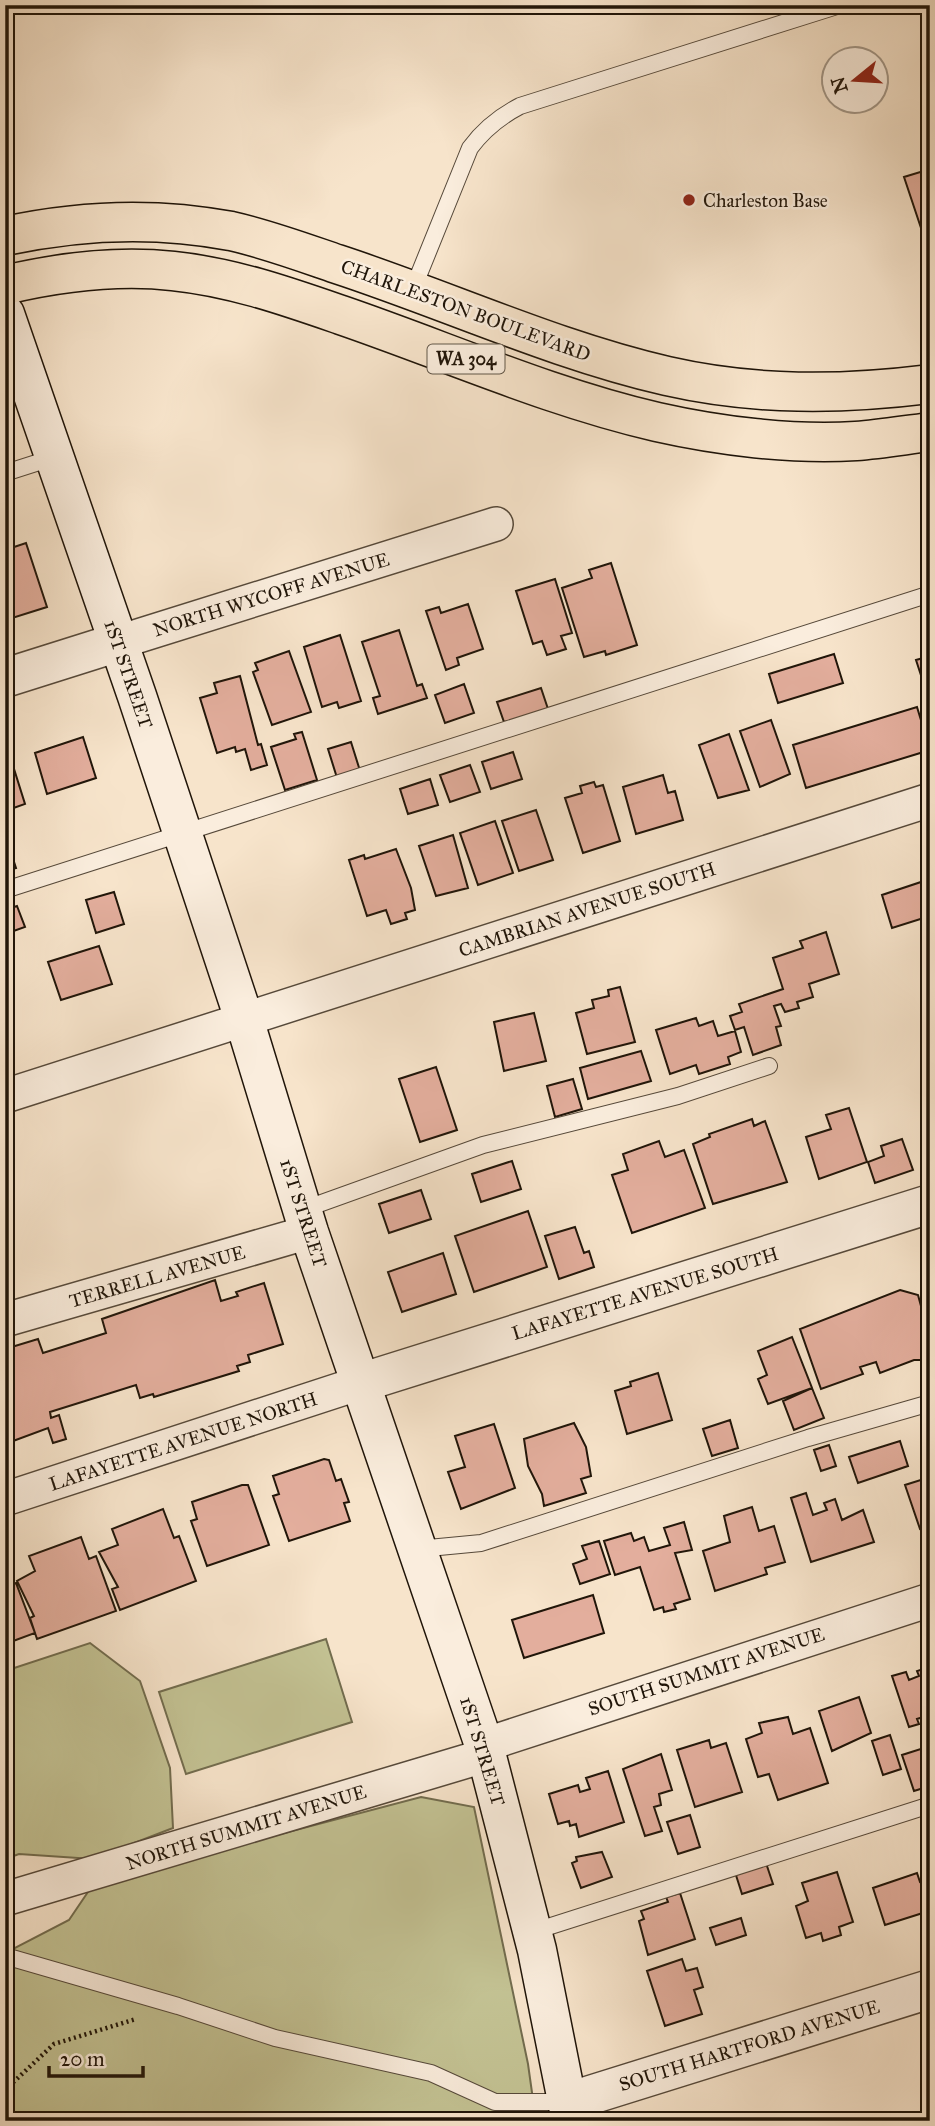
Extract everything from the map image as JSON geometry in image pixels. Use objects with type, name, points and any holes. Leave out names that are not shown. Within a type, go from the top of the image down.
[{"type":"highway","name":"CHARLESTON BOULEVARD","points":[[5,236],[52,226],[124,222],[178,224],[232,232],[413,289],[594,356],[720,387],[853,394],[930,384]]},
{"type":"highway","name":"WA 304","points":[[5,285],[58,273],[124,269],[171,270],[223,278],[300,301],[580,400],[656,422],[713,433],[855,441],[930,432]]},
{"type":"main road","name":"1ST STREET","points":[[5,314],[119,642],[244,1019],[305,1221],[485,1750],[532,1932],[569,2111]]},
{"type":"main road","name":"NORTH WYCOFF AVENUE","points":[[5,678],[119,642]]},
{"type":"main road","name":"LAFAYETTE AVENUE SOUTH","points":[[360,1383],[930,1204]]},
{"type":"main road","name":"SOUTH HARTFORD AVENUE","points":[[569,2111],[930,1989]]},
{"type":"street","name":"NORTH WYCOFF AVENUE","points":[[119,642],[496,524]]},
{"type":"street","name":"CAMBRIAN AVENUE SOUTH","points":[[5,1096],[930,800]]},
{"type":"street","name":"TERRELL AVENUE","points":[[5,1320],[305,1221]]},
{"type":"street","name":"LAFAYETTE AVENUE NORTH","points":[[5,1499],[360,1383]]},
{"type":"street","name":"SOUTH SUMMIT AVENUE","points":[[485,1750],[930,1601]]},
{"type":"street","name":"NORTH SUMMIT AVENUE","points":[[5,1899],[485,1750]]},
{"type":"lane","points":[[413,289],[455,180],[480,134],[520,106],[840,5]]},
{"type":"lane","points":[[5,474],[55,457]]},
{"type":"lane","points":[[5,890],[930,594]]},
{"type":"lane","points":[[305,1221],[483,1145],[678,1096],[769,1066]]},
{"type":"lane","points":[[418,1549],[481,1543],[807,1438],[930,1403]]},
{"type":"lane","points":[[532,1932],[930,1805]]},
{"type":"lane","points":[[5,1956],[178,2006],[275,2038],[431,2073],[495,2102],[569,2111]]},
{"type":"path","points":[[5,2090],[54,2044],[178,2006]]},
{"type":"shaded area","points":[[326,1639],[352,1722],[186,1774],[159,1692]]},
{"type":"shaded area","points":[[90,1643],[140,1681],[170,1768],[173,1828],[93,1859],[19,1854],[5,1859],[5,1671]]},
{"type":"shaded area","points":[[421,1797],[474,1807],[528,2064],[536,2121],[5,2121],[5,1953],[69,1920],[94,1883]]},
{"type":"building","points":[[930,169],[930,238],[925,240],[904,177]]},
{"type":"building","points":[[26,543],[47,607],[6,620],[5,550]]},
{"type":"building","points":[[611,563],[637,645],[606,655],[605,651],[584,657],[562,588],[592,578],[589,570]]},
{"type":"building","points":[[555,579],[572,633],[561,636],[566,649],[547,655],[542,641],[533,644],[516,591]]},
{"type":"building","points":[[468,604],[483,649],[457,658],[459,665],[446,670],[426,611],[439,607],[441,613]]},
{"type":"building","points":[[399,630],[417,686],[422,684],[427,698],[378,714],[373,698],[380,696],[362,642]]},
{"type":"building","points":[[340,635],[361,701],[339,708],[337,702],[322,707],[304,647]]},
{"type":"building","points":[[289,651],[311,712],[272,725],[253,672],[258,670],[255,663]]},
{"type":"building","points":[[834,654],[843,683],[778,703],[769,674]]},
{"type":"building","points":[[930,656],[930,703],[916,660]]},
{"type":"building","points":[[240,676],[258,745],[261,744],[267,765],[251,770],[245,749],[236,752],[235,747],[217,753],[200,698],[217,693],[214,683]]},
{"type":"building","points":[[464,684],[474,713],[445,723],[435,695]]},
{"type":"building","points":[[541,688],[549,712],[504,722],[497,702]]},
{"type":"building","points":[[917,707],[930,750],[806,788],[793,745]]},
{"type":"building","points":[[771,720],[790,774],[760,787],[740,731]]},
{"type":"building","points":[[302,732],[317,780],[285,790],[271,747],[296,739],[294,734]]},
{"type":"building","points":[[729,734],[749,790],[718,798],[699,745]]},
{"type":"building","points":[[83,737],[96,778],[47,794],[35,753]]},
{"type":"building","points":[[351,742],[361,774],[338,781],[328,749]]},
{"type":"building","points":[[513,752],[522,779],[491,789],[482,762]]},
{"type":"building","points":[[9,753],[25,804],[5,811],[5,754]]},
{"type":"building","points":[[470,765],[480,792],[450,802],[440,775]]},
{"type":"building","points":[[663,775],[668,793],[675,791],[683,820],[636,834],[623,787]]},
{"type":"building","points":[[430,779],[438,805],[408,814],[400,789]]},
{"type":"building","points":[[594,782],[596,787],[603,785],[620,841],[583,853],[565,798],[582,793],[580,786]]},
{"type":"building","points":[[536,810],[553,860],[519,871],[502,821]]},
{"type":"building","points":[[495,821],[513,873],[478,885],[460,833]]},
{"type":"building","points":[[453,835],[468,888],[436,896],[419,846]]},
{"type":"building","points":[[5,838],[16,868],[5,871]]},
{"type":"building","points":[[396,849],[411,888],[415,910],[405,913],[407,919],[391,924],[386,910],[367,916],[349,860],[364,855],[365,859]]},
{"type":"building","points":[[930,879],[930,916],[892,928],[882,895]]},
{"type":"building","points":[[114,892],[124,924],[96,933],[86,900]]},
{"type":"building","points":[[17,906],[25,927],[5,934],[5,910]]},
{"type":"building","points":[[826,932],[839,974],[809,984],[813,997],[797,1002],[799,1008],[785,1012],[781,1004],[774,1006],[781,1026],[776,1027],[781,1045],[753,1055],[744,1027],[735,1030],[730,1016],[742,1012],[739,1004],[783,989],[773,958],[803,948],[800,941]]},
{"type":"building","points":[[99,946],[112,984],[61,1000],[48,962]]},
{"type":"building","points":[[620,987],[635,1042],[587,1054],[576,1013],[594,1008],[592,1000],[609,996],[608,990]]},
{"type":"building","points":[[534,1013],[546,1061],[504,1071],[494,1022]]},
{"type":"building","points":[[696,1018],[699,1026],[713,1021],[718,1036],[735,1031],[741,1052],[728,1057],[730,1064],[699,1074],[696,1065],[670,1074],[656,1030]]},
{"type":"building","points":[[641,1051],[651,1081],[588,1099],[580,1068]]},
{"type":"building","points":[[436,1067],[457,1130],[420,1142],[399,1079]]},
{"type":"building","points":[[573,1079],[582,1109],[555,1117],[547,1086]]},
{"type":"building","points":[[849,1108],[867,1162],[819,1179],[806,1137],[831,1129],[826,1115]]},
{"type":"building","points":[[752,1119],[754,1126],[765,1121],[787,1182],[713,1204],[693,1144],[710,1137],[709,1134]]},
{"type":"building","points":[[902,1139],[913,1170],[875,1183],[868,1162],[884,1156],[881,1146]]},
{"type":"building","points":[[659,1141],[665,1157],[684,1150],[705,1208],[632,1233],[612,1175],[628,1170],[623,1154]]},
{"type":"building","points":[[512,1161],[521,1189],[481,1202],[472,1174]]},
{"type":"building","points":[[421,1190],[431,1219],[389,1233],[379,1204]]},
{"type":"building","points":[[528,1211],[547,1267],[474,1292],[455,1236]]},
{"type":"building","points":[[575,1227],[584,1253],[589,1251],[594,1267],[559,1279],[545,1236]]},
{"type":"building","points":[[443,1253],[456,1294],[402,1312],[388,1272]]},
{"type":"building","points":[[215,1280],[221,1301],[238,1296],[236,1292],[264,1283],[283,1344],[248,1355],[250,1362],[237,1366],[239,1371],[154,1397],[153,1394],[140,1398],[136,1385],[50,1412],[51,1418],[59,1415],[66,1439],[53,1443],[48,1428],[5,1444],[5,1349],[38,1339],[43,1353],[106,1333],[102,1319]]},
{"type":"building","points":[[900,1290],[918,1295],[921,1306],[927,1303],[930,1345],[926,1360],[914,1360],[880,1373],[876,1362],[860,1367],[863,1374],[821,1389],[800,1329]]},
{"type":"building","points":[[792,1337],[812,1388],[768,1404],[758,1379],[767,1375],[758,1351]]},
{"type":"building","points":[[658,1373],[672,1420],[627,1434],[615,1391],[631,1386],[630,1382]]},
{"type":"building","points":[[812,1388],[824,1418],[794,1430],[783,1401]]},
{"type":"building","points":[[730,1420],[738,1448],[712,1456],[703,1429]]},
{"type":"building","points":[[574,1423],[586,1447],[591,1476],[581,1479],[586,1493],[544,1506],[542,1494],[528,1466],[524,1439]]},
{"type":"building","points":[[494,1424],[515,1488],[461,1509],[448,1472],[465,1467],[455,1436]]},
{"type":"building","points":[[900,1441],[908,1466],[858,1483],[849,1457]]},
{"type":"building","points":[[829,1445],[836,1466],[821,1471],[814,1450]]},
{"type":"building","points":[[324,1459],[329,1460],[336,1481],[341,1479],[349,1502],[344,1503],[350,1521],[289,1541],[273,1496],[279,1494],[273,1476]]},
{"type":"building","points":[[930,1477],[930,1525],[920,1529],[905,1485]]},
{"type":"building","points":[[248,1485],[269,1545],[207,1566],[191,1521],[197,1519],[192,1502]]},
{"type":"building","points":[[806,1493],[813,1515],[827,1510],[824,1503],[835,1499],[842,1520],[863,1510],[874,1542],[811,1562],[791,1498]]},
{"type":"building","points":[[752,1507],[759,1531],[774,1526],[785,1562],[765,1568],[767,1574],[715,1591],[703,1551],[730,1542],[724,1516]]},
{"type":"building","points":[[163,1509],[174,1538],[179,1536],[196,1581],[120,1610],[112,1589],[118,1587],[99,1552],[118,1545],[112,1529]]},
{"type":"building","points":[[684,1522],[692,1550],[675,1553],[690,1599],[674,1604],[676,1609],[664,1612],[663,1607],[654,1610],[640,1567],[615,1575],[604,1541],[631,1533],[634,1541],[644,1537],[649,1551],[670,1545],[664,1528]]},
{"type":"building","points":[[81,1537],[89,1559],[96,1556],[116,1611],[37,1639],[30,1618],[34,1616],[17,1581],[35,1571],[29,1556]]},
{"type":"building","points":[[599,1541],[610,1574],[580,1584],[573,1564],[587,1559],[582,1546]]},
{"type":"building","points":[[5,1582],[7,1586],[16,1583],[35,1633],[5,1644]]},
{"type":"building","points":[[593,1595],[604,1633],[524,1658],[512,1620]]},
{"type":"building","points":[[926,1668],[930,1671],[930,1715],[917,1719],[919,1724],[909,1727],[892,1676],[906,1672],[909,1680],[919,1676],[917,1671]]},
{"type":"building","points":[[859,1697],[871,1733],[832,1751],[819,1711]]},
{"type":"building","points":[[788,1717],[793,1734],[810,1728],[828,1783],[778,1800],[769,1774],[758,1777],[746,1739],[762,1733],[759,1723]]},
{"type":"building","points":[[890,1735],[901,1769],[883,1775],[872,1741]]},
{"type":"building","points":[[709,1740],[711,1748],[726,1743],[742,1792],[695,1807],[677,1750]]},
{"type":"building","points":[[930,1746],[930,1786],[914,1791],[902,1755]]},
{"type":"building","points":[[661,1754],[672,1790],[659,1794],[661,1805],[654,1807],[662,1831],[645,1836],[623,1769]]},
{"type":"building","points":[[608,1771],[624,1822],[579,1837],[576,1824],[570,1826],[569,1821],[558,1824],[549,1794],[578,1785],[580,1792],[590,1789],[586,1778]]},
{"type":"building","points":[[690,1815],[700,1847],[678,1854],[667,1822]]},
{"type":"building","points":[[602,1852],[612,1877],[581,1888],[572,1863],[577,1861],[576,1857]]},
{"type":"building","points":[[765,1860],[773,1884],[742,1894],[734,1869]]},
{"type":"building","points":[[837,1872],[853,1922],[839,1927],[841,1935],[823,1941],[821,1933],[806,1938],[796,1906],[808,1901],[802,1883]]},
{"type":"building","points":[[917,1873],[920,1882],[926,1880],[930,1894],[924,1896],[929,1911],[885,1925],[873,1888]]},
{"type":"building","points":[[680,1893],[695,1939],[648,1955],[639,1921],[644,1919],[641,1911],[668,1902],[666,1897]]},
{"type":"building","points":[[741,1918],[746,1935],[716,1945],[710,1928]]},
{"type":"building","points":[[682,1959],[686,1971],[697,1968],[703,1987],[694,1990],[702,2014],[665,2026],[647,1971]]},
{"type":"place","name":"Charleston Base","points":[[689,200]]}]
